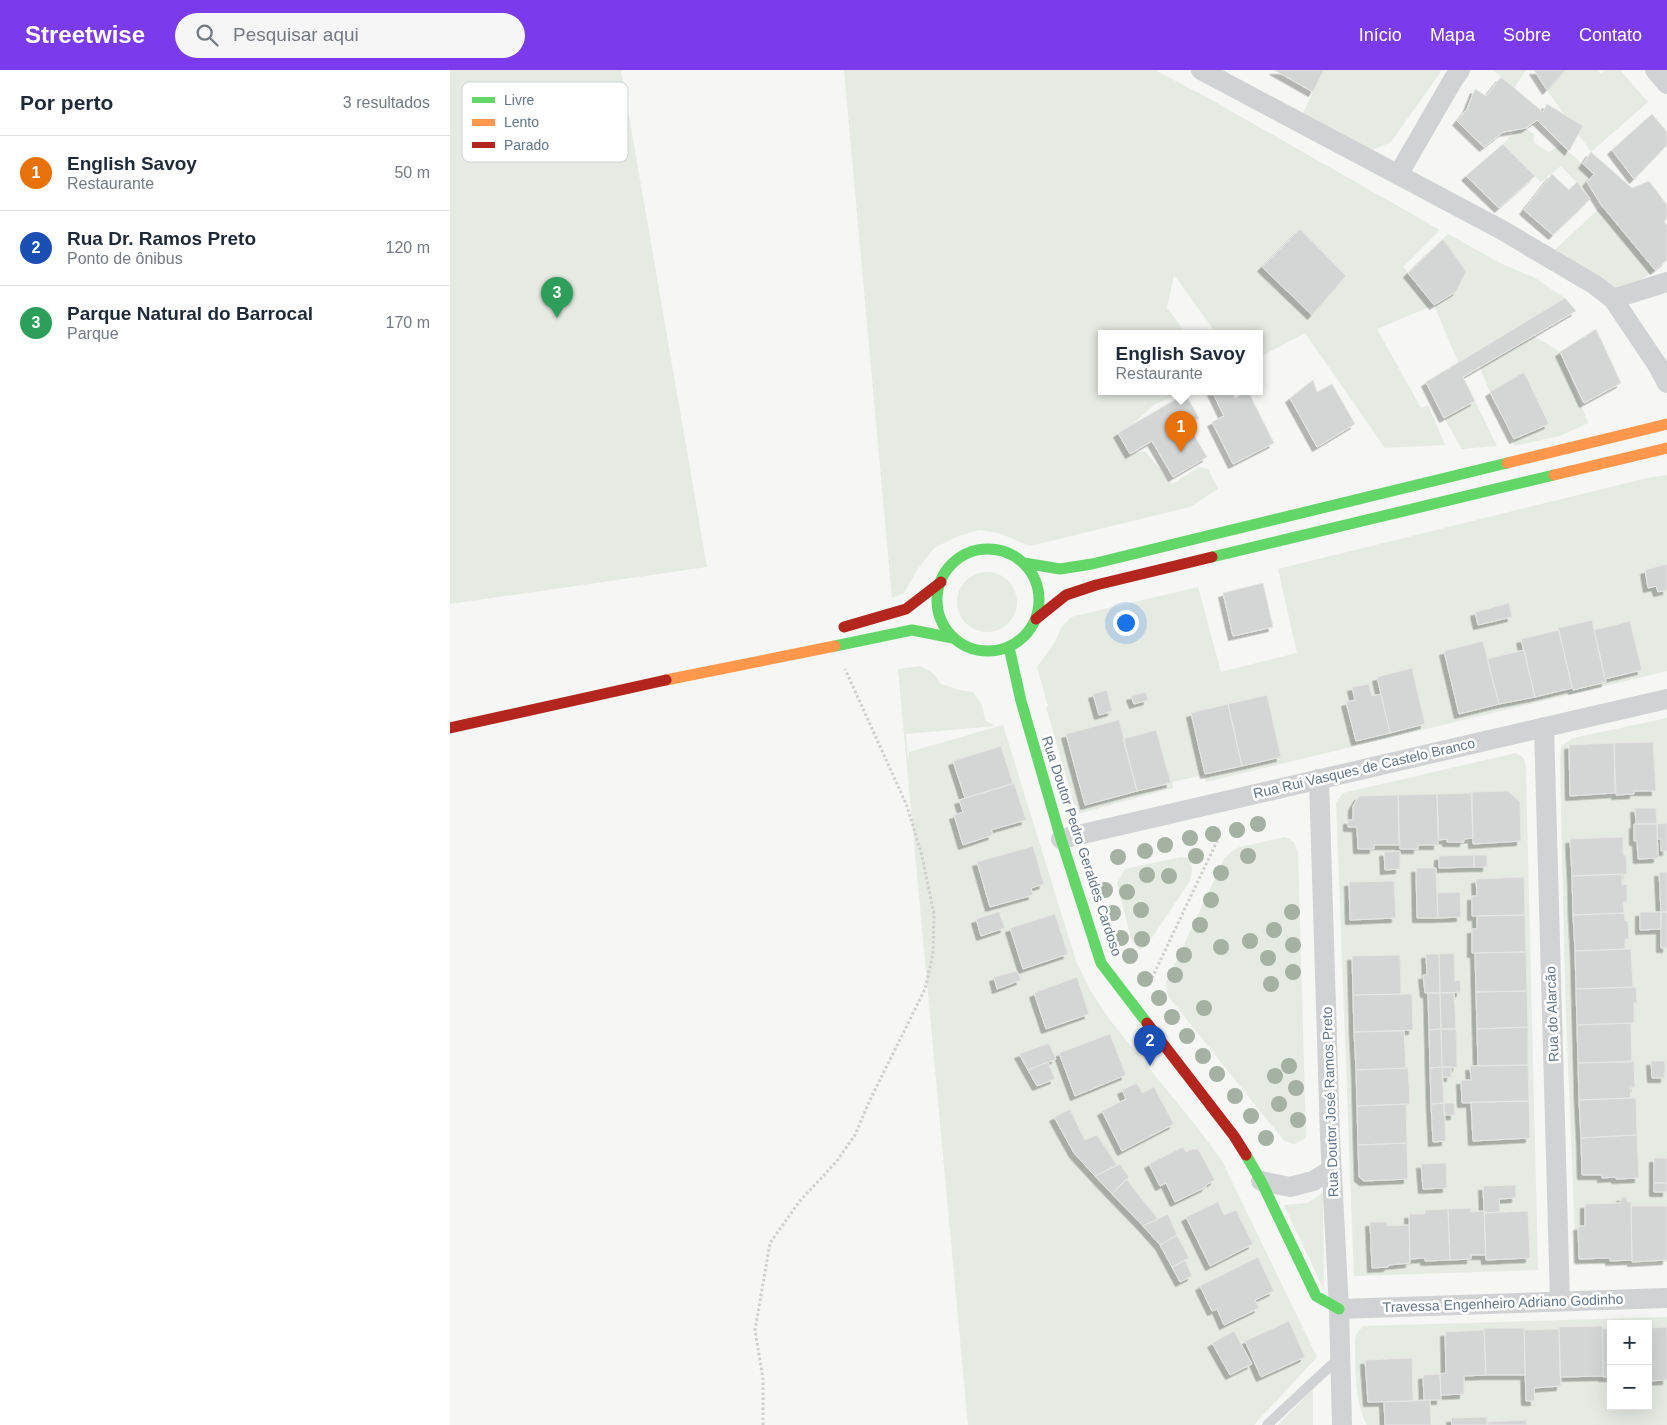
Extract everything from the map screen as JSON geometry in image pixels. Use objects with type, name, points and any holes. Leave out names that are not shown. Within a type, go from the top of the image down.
[{"type":"main road","points":[[1024,563],[1060,569],[1092,564],[1667,424]]},
{"type":"main road","points":[[1036,619],[1066,594],[1096,585],[1667,448]]},
{"type":"main road","points":[[450,728],[674,678],[912,630],[953,638],[970,648],[990,652],[1009,647],[1026,636],[1036,619],[1040,599],[1035,579],[1024,563],[1007,552],[987,549],[967,553],[951,565],[940,582],[906,609],[832,631]]},
{"type":"main road","points":[[940,582],[937,602],[939,612],[942,621],[953,638]]},
{"type":"main road","points":[[674,678],[795,642]]},
{"type":"main road","name":"Rua Doutor Pedro Geraldes Cardoso","points":[[1009,647],[1021,701],[1061,839],[1101,963],[1234,1136],[1261,1181],[1316,1296],[1339,1309]]},
{"type":"street","points":[[1201,70],[1502,230],[1595,285],[1613,300],[1658,366],[1667,383]]},
{"type":"street","points":[[1398,175],[1460,70]]},
{"type":"street","points":[[1655,70],[1667,84]]},
{"type":"street","points":[[1613,300],[1667,282]]},
{"type":"street","name":"Rua Rui Vasques de Castelo Branco","points":[[1061,839],[1667,699]]},
{"type":"street","name":"Rua do Alarcão","points":[[1544,727],[1560,1301]]},
{"type":"street","name":"Rua Doutor José Ramos Preto","points":[[1319,779],[1331,1170],[1339,1309],[1342,1425]]},
{"type":"street","points":[[1261,1181],[1290,1188],[1313,1181],[1331,1170]]},
{"type":"street","name":"Travessa Engenheiro Adriano Godinho","points":[[1339,1309],[1667,1298]]},
{"type":"lane","points":[[1267,1425],[1340,1357]]},
{"type":"path","points":[[763,1425],[762,1379],[756,1330],[770,1243],[799,1202],[837,1162],[855,1135],[870,1100],[925,989],[933,954],[934,914],[922,856],[907,806],[851,684],[836,645]]},
{"type":"path","points":[[1152,978],[1218,839]]},
{"type":"shaded area","points":[[450,70],[621,70],[623,82],[462,82],[462,162],[628,162],[628,110],[707,567],[450,604]]},
{"type":"shaded area","points":[[844,70],[1155,70],[1208,98],[1440,230],[1403,267],[1434,305],[1377,329],[1421,408],[1428,405],[1445,445],[1385,448],[1305,333],[1263,355],[1263,330],[1214,330],[1174,275],[1167,308],[1184,330],[1098,330],[1098,395],[1178,395],[1155,404],[1128,428],[1118,433],[1130,454],[1145,451],[1172,484],[1199,467],[1208,469],[1218,489],[1190,507],[1030,546],[999,533],[979,530],[956,537],[934,548],[917,570],[904,593],[892,598]]},
{"type":"shaded area","points":[[1324,70],[1442,70],[1391,142],[1372,150],[1303,113]]},
{"type":"shaded area","points":[[1493,70],[1526,70],[1514,88]]},
{"type":"shaded area","points":[[1566,70],[1597,70],[1601,74],[1605,70],[1620,70],[1648,102],[1591,152],[1547,90]]},
{"type":"shaded area","points":[[1520,125],[1534,134],[1534,143],[1549,152],[1561,145],[1594,174],[1582,188],[1561,166],[1541,182],[1503,144]]},
{"type":"shaded area","points":[[1602,206],[1655,270],[1613,299],[1547,257]]},
{"type":"shaded area","points":[[1448,234],[1500,263],[1535,278],[1565,298],[1458,362],[1434,305],[1457,291],[1466,272],[1443,239]]},
{"type":"shaded area","points":[[1534,336],[1560,352],[1588,423],[1560,436],[1514,446],[1514,439],[1549,423],[1524,372],[1490,392],[1480,367]]},
{"type":"shaded area","points":[[1475,401],[1497,446],[1462,449],[1444,418]]},
{"type":"shaded area","points":[[1667,475],[1667,671],[1206,782],[1204,775],[1172,782],[1173,788],[1081,813],[1076,811],[1046,707],[1048,706],[1037,667],[1054,644],[1061,628],[1071,617],[1198,587],[1221,672],[1297,653],[1278,569],[1647,478]]},
{"type":"shaded area","points":[[981,572],[993,572],[1004,577],[1012,585],[1017,596],[1015,614],[1004,627],[993,632],[981,632],[970,627],[962,619],[957,608],[957,596],[962,585],[970,577]]},
{"type":"shaded area","points":[[921,666],[934,674],[941,684],[973,692],[982,705],[985,720],[995,726],[906,734],[908,761],[909,752],[1003,725],[1076,961],[1090,990],[1109,1019],[1197,1127],[1222,1161],[1317,1357],[1254,1425],[968,1425],[898,669]]},
{"type":"shaded area","points":[[1667,718],[1667,1262],[1576,1265],[1565,989],[1561,746],[1573,738]]},
{"type":"shaded area","points":[[1516,753],[1524,759],[1526,773],[1538,1270],[1354,1276],[1336,802],[1343,793]]},
{"type":"shaded area","points":[[1285,837],[1294,842],[1298,853],[1306,1138],[1294,1144],[1284,1141],[1168,996],[1166,983],[1224,859],[1232,851],[1240,847]]},
{"type":"shaded area","points":[[1181,857],[1190,858],[1192,869],[1190,881],[1147,945],[1140,950],[1132,942],[1117,883],[1125,869]]},
{"type":"shaded area","points":[[1323,1193],[1324,1290],[1284,1205],[1307,1203]]},
{"type":"shaded area","points":[[1667,1317],[1667,1425],[1367,1425],[1358,1396],[1356,1334],[1363,1326]]},
{"type":"shaded area","points":[[1313,1389],[1313,1425],[1278,1425]]},
{"type":"building","points":[[1274,70],[1324,70],[1313,92]]},
{"type":"building","points":[[1534,70],[1566,70],[1547,90]]},
{"type":"building","points":[[1501,77],[1543,112],[1547,104],[1583,126],[1569,151],[1537,120],[1526,128],[1503,132],[1484,147],[1457,121],[1467,109],[1475,89],[1486,96]]},
{"type":"building","points":[[1652,114],[1667,132],[1667,145],[1634,179],[1612,150]]},
{"type":"building","points":[[1503,144],[1535,176],[1499,208],[1466,176]]},
{"type":"building","points":[[1591,152],[1632,188],[1649,181],[1667,205],[1667,218],[1664,222],[1667,225],[1667,260],[1655,270],[1602,206],[1587,182],[1594,174],[1583,164]]},
{"type":"building","points":[[1552,174],[1569,190],[1577,182],[1590,199],[1553,235],[1524,210]]},
{"type":"building","points":[[1300,229],[1346,276],[1312,315],[1262,267]]},
{"type":"building","points":[[1443,239],[1466,271],[1457,291],[1434,305],[1408,273]]},
{"type":"building","points":[[1565,298],[1576,311],[1463,377],[1475,401],[1444,418],[1426,382]]},
{"type":"building","points":[[1596,329],[1621,383],[1584,403],[1560,352]]},
{"type":"building","points":[[1524,372],[1549,424],[1514,439],[1490,392]]},
{"type":"building","points":[[1313,380],[1317,392],[1332,384],[1355,424],[1317,447],[1290,398]]},
{"type":"building","points":[[1186,395],[1199,418],[1188,425],[1207,457],[1173,477],[1152,441],[1130,454],[1118,433]]},
{"type":"building","points":[[1214,395],[1233,395],[1235,398],[1241,395],[1250,395],[1274,443],[1233,464],[1212,422],[1224,416]]},
{"type":"building","points":[[1667,564],[1667,590],[1658,592],[1656,586],[1648,588],[1645,570]]},
{"type":"building","points":[[1263,583],[1273,627],[1233,636],[1223,593]]},
{"type":"building","points":[[1509,603],[1512,617],[1478,625],[1475,612]]},
{"type":"building","points":[[1592,620],[1606,682],[1573,690],[1558,628]]},
{"type":"building","points":[[1630,621],[1642,670],[1605,679],[1594,630]]},
{"type":"building","points":[[1559,630],[1572,688],[1535,697],[1521,639]]},
{"type":"building","points":[[1483,641],[1499,704],[1459,714],[1444,651]]},
{"type":"building","points":[[1524,650],[1535,697],[1499,704],[1487,659]]},
{"type":"building","points":[[1412,668],[1425,724],[1390,733],[1377,677]]},
{"type":"building","points":[[1369,684],[1372,696],[1381,694],[1390,733],[1356,741],[1346,702],[1355,700],[1352,687]]},
{"type":"building","points":[[1107,690],[1112,711],[1099,715],[1093,694]]},
{"type":"building","points":[[1146,692],[1148,700],[1134,704],[1131,696]]},
{"type":"building","points":[[1267,695],[1281,757],[1242,766],[1228,704]]},
{"type":"building","points":[[1228,704],[1242,766],[1205,774],[1191,713]]},
{"type":"building","points":[[1119,720],[1137,791],[1085,805],[1066,734]]},
{"type":"building","points":[[1156,730],[1171,783],[1137,791],[1123,739]]},
{"type":"building","points":[[1653,742],[1656,791],[1634,791],[1634,794],[1616,795],[1614,743]]},
{"type":"building","points":[[1614,743],[1615,793],[1570,796],[1569,745]]},
{"type":"building","points":[[1001,746],[1013,784],[965,798],[953,761]]},
{"type":"building","points":[[1014,783],[1026,820],[991,830],[993,835],[963,845],[954,815],[963,812],[959,800]]},
{"type":"building","points":[[1508,791],[1520,802],[1521,841],[1473,844],[1472,792]]},
{"type":"building","points":[[1471,793],[1473,838],[1464,839],[1464,842],[1447,842],[1447,839],[1439,840],[1437,794]]},
{"type":"building","points":[[1437,794],[1438,845],[1418,845],[1418,849],[1400,849],[1398,795]]},
{"type":"building","points":[[1398,795],[1399,845],[1374,845],[1374,849],[1358,849],[1357,827],[1348,827],[1348,820],[1353,820],[1353,806],[1359,796]]},
{"type":"building","points":[[1635,808],[1656,808],[1657,824],[1636,824]]},
{"type":"building","points":[[1667,823],[1667,851],[1661,851],[1661,839],[1657,839],[1657,824]]},
{"type":"building","points":[[1634,824],[1657,824],[1658,858],[1638,859],[1637,841],[1634,841]]},
{"type":"building","points":[[1623,837],[1623,855],[1626,855],[1627,874],[1572,876],[1570,839]]},
{"type":"building","points":[[1033,846],[1044,884],[1031,888],[1033,895],[990,907],[977,862]]},
{"type":"building","points":[[1400,851],[1400,869],[1385,870],[1384,852]]},
{"type":"building","points":[[1474,855],[1474,867],[1439,868],[1439,856]]},
{"type":"building","points":[[1474,855],[1487,855],[1487,867],[1474,867]]},
{"type":"building","points":[[1416,868],[1436,868],[1438,918],[1417,918]]},
{"type":"building","points":[[1659,872],[1667,872],[1667,912],[1661,912]]},
{"type":"building","points":[[1622,874],[1622,885],[1627,884],[1627,902],[1623,902],[1624,913],[1573,915],[1572,876]]},
{"type":"building","points":[[1524,877],[1525,915],[1472,916],[1472,896],[1477,896],[1476,879]]},
{"type":"building","points":[[1394,881],[1396,918],[1350,920],[1349,882]]},
{"type":"building","points":[[1460,892],[1461,917],[1438,918],[1437,893]]},
{"type":"building","points":[[999,912],[1005,928],[981,936],[976,919]]},
{"type":"building","points":[[1640,912],[1661,912],[1661,929],[1640,930]]},
{"type":"building","points":[[1661,912],[1667,912],[1667,948],[1661,948]]},
{"type":"building","points":[[1624,913],[1625,921],[1628,921],[1629,939],[1625,939],[1625,949],[1575,951],[1573,915]]},
{"type":"building","points":[[1055,914],[1068,954],[1023,969],[1010,928]]},
{"type":"building","points":[[1525,915],[1526,952],[1472,953],[1472,929],[1477,929],[1477,916]]},
{"type":"building","points":[[1631,949],[1633,987],[1576,989],[1575,951]]},
{"type":"building","points":[[1526,952],[1527,991],[1476,992],[1475,953]]},
{"type":"building","points":[[1454,953],[1455,981],[1460,980],[1461,992],[1440,993],[1439,954]]},
{"type":"building","points":[[1426,954],[1439,954],[1440,993],[1425,993],[1423,975],[1427,975]]},
{"type":"building","points":[[1400,955],[1401,994],[1353,995],[1352,956]]},
{"type":"building","points":[[1017,971],[1021,980],[997,989],[994,977]]},
{"type":"building","points":[[1077,977],[1089,1014],[1046,1029],[1034,993]]},
{"type":"building","points":[[1636,987],[1637,1003],[1634,1003],[1634,1023],[1577,1025],[1576,989]]},
{"type":"building","points":[[1527,991],[1528,1027],[1477,1029],[1476,992]]},
{"type":"building","points":[[1428,993],[1440,993],[1441,1029],[1429,1030]]},
{"type":"building","points":[[1440,993],[1454,993],[1456,1029],[1441,1029]]},
{"type":"building","points":[[1412,994],[1413,1030],[1354,1032],[1353,995]]},
{"type":"building","points":[[1631,1023],[1632,1062],[1578,1063],[1577,1025]]},
{"type":"building","points":[[1528,1027],[1528,1065],[1478,1066],[1477,1029]]},
{"type":"building","points":[[1441,1029],[1442,1067],[1430,1068],[1429,1030]]},
{"type":"building","points":[[1441,1029],[1456,1029],[1457,1067],[1442,1067]]},
{"type":"building","points":[[1404,1031],[1406,1068],[1356,1070],[1354,1032]]},
{"type":"building","points":[[1110,1034],[1126,1075],[1075,1096],[1059,1053]]},
{"type":"building","points":[[1049,1043],[1056,1059],[1028,1070],[1019,1054]]},
{"type":"building","points":[[1634,1061],[1635,1088],[1630,1088],[1631,1098],[1579,1100],[1578,1063]]},
{"type":"building","points":[[1651,1061],[1665,1061],[1665,1078],[1652,1078]]},
{"type":"building","points":[[1048,1062],[1055,1079],[1037,1086],[1028,1070]]},
{"type":"building","points":[[1528,1065],[1529,1101],[1462,1103],[1461,1080],[1471,1080],[1470,1066]]},
{"type":"building","points":[[1442,1067],[1444,1103],[1431,1104],[1430,1068]]},
{"type":"building","points":[[1442,1067],[1451,1067],[1451,1077],[1443,1077]]},
{"type":"building","points":[[1408,1068],[1410,1104],[1357,1106],[1356,1070]]},
{"type":"building","points":[[1137,1083],[1142,1093],[1154,1087],[1174,1124],[1122,1151],[1102,1111],[1126,1099],[1122,1090]]},
{"type":"building","points":[[1636,1098],[1637,1135],[1581,1138],[1579,1100]]},
{"type":"building","points":[[1529,1101],[1530,1138],[1473,1141],[1471,1102]]},
{"type":"building","points":[[1444,1103],[1446,1141],[1433,1142],[1431,1104]]},
{"type":"building","points":[[1444,1103],[1454,1103],[1455,1115],[1444,1115]]},
{"type":"building","points":[[1406,1104],[1407,1143],[1358,1145],[1357,1106]]},
{"type":"building","points":[[1070,1109],[1085,1140],[1097,1135],[1117,1165],[1095,1176],[1074,1153],[1054,1117]]},
{"type":"building","points":[[1637,1135],[1639,1178],[1616,1179],[1616,1177],[1602,1178],[1602,1175],[1582,1175],[1581,1138]]},
{"type":"building","points":[[1407,1143],[1408,1179],[1364,1181],[1359,1177],[1358,1145]]},
{"type":"building","points":[[1183,1147],[1186,1152],[1198,1149],[1215,1180],[1206,1185],[1206,1187],[1175,1202],[1166,1183],[1160,1186],[1149,1164]]},
{"type":"building","points":[[1654,1158],[1667,1158],[1667,1183],[1654,1183]]},
{"type":"building","points":[[1446,1163],[1447,1188],[1423,1189],[1421,1164]]},
{"type":"building","points":[[1120,1164],[1129,1177],[1112,1194],[1095,1176]]},
{"type":"building","points":[[1126,1179],[1158,1219],[1143,1226],[1112,1194]]},
{"type":"building","points":[[1654,1183],[1667,1183],[1667,1192],[1654,1192]]},
{"type":"building","points":[[1516,1185],[1516,1198],[1499,1199],[1500,1212],[1484,1213],[1483,1186]]},
{"type":"building","points":[[1621,1197],[1627,1197],[1627,1202],[1631,1202],[1632,1260],[1610,1261],[1610,1258],[1579,1259],[1578,1226],[1585,1226],[1585,1204],[1621,1203]]},
{"type":"building","points":[[1218,1202],[1224,1215],[1236,1210],[1253,1244],[1210,1266],[1186,1217]]},
{"type":"building","points":[[1631,1206],[1667,1206],[1667,1260],[1632,1262]]},
{"type":"building","points":[[1471,1208],[1471,1212],[1484,1211],[1486,1255],[1471,1255],[1471,1259],[1450,1260],[1448,1209]]},
{"type":"building","points":[[1448,1209],[1450,1260],[1425,1261],[1425,1258],[1410,1259],[1409,1214],[1425,1214],[1425,1210]]},
{"type":"building","points":[[1528,1211],[1530,1258],[1486,1260],[1484,1213]]},
{"type":"building","points":[[1168,1214],[1177,1235],[1160,1245],[1143,1226]]},
{"type":"building","points":[[1370,1222],[1387,1222],[1387,1226],[1409,1225],[1410,1263],[1372,1268]]},
{"type":"building","points":[[1177,1235],[1189,1258],[1172,1267],[1160,1245]]},
{"type":"building","points":[[1258,1257],[1274,1291],[1255,1300],[1259,1308],[1224,1325],[1217,1309],[1212,1311],[1200,1286]]},
{"type":"building","points":[[1185,1260],[1192,1276],[1180,1282],[1172,1267]]},
{"type":"building","points":[[1289,1321],[1305,1357],[1261,1377],[1245,1341]]},
{"type":"building","points":[[1602,1326],[1603,1376],[1560,1377],[1559,1327]]},
{"type":"building","points":[[1667,1327],[1667,1380],[1652,1381],[1652,1328]]},
{"type":"building","points":[[1484,1328],[1524,1328],[1525,1375],[1486,1375]]},
{"type":"building","points":[[1559,1329],[1561,1386],[1534,1388],[1535,1401],[1526,1401],[1524,1330]]},
{"type":"building","points":[[1602,1329],[1607,1329],[1607,1377],[1603,1377]]},
{"type":"building","points":[[1484,1330],[1486,1375],[1464,1376],[1464,1394],[1441,1395],[1440,1374],[1446,1373],[1445,1332]]},
{"type":"building","points":[[1234,1331],[1252,1364],[1230,1375],[1212,1343]]},
{"type":"building","points":[[1412,1358],[1413,1401],[1368,1402],[1365,1360]]},
{"type":"building","points":[[1440,1374],[1441,1400],[1424,1400],[1423,1375]]},
{"type":"building","points":[[1430,1400],[1431,1425],[1385,1425],[1384,1402]]},
{"type":"building","points":[[1487,1417],[1487,1425],[1452,1425],[1451,1418]]},
{"type":"building","points":[[1526,1420],[1527,1425],[1487,1425],[1487,1422]]},
{"type":"traffic: fast","points":[[1024,563],[1060,569],[1092,564],[1507,463]]},
{"type":"traffic: fast","points":[[1212,557],[1554,475]]},
{"type":"traffic: fast","points":[[988,549],[1007,553],[1024,564],[1035,581],[1039,600],[1035,619],[1024,636],[1007,647],[988,651],[969,647],[952,636],[941,619],[937,600],[941,581],[952,564],[969,553],[988,549]]},
{"type":"traffic: fast","points":[[835,646],[912,630],[953,638]]},
{"type":"traffic: fast","points":[[1009,647],[1021,701],[1061,839],[1101,963],[1147,1023]]},
{"type":"traffic: fast","points":[[1246,1155],[1261,1181],[1316,1296],[1339,1309]]},
{"type":"traffic: slow","points":[[1507,463],[1667,424]]},
{"type":"traffic: slow","points":[[1554,475],[1667,448]]},
{"type":"traffic: slow","points":[[666,680],[835,646]]},
{"type":"traffic: jam","points":[[1036,619],[1066,595],[1096,585],[1212,557]]},
{"type":"traffic: jam","points":[[844,627],[906,609],[941,582]]},
{"type":"traffic: jam","points":[[450,728],[666,680]]},
{"type":"traffic: jam","points":[[1147,1023],[1234,1136],[1246,1155]]},
{"type":"place","name":"Parque Natural do Barrocal","points":[[557,318]]},
{"type":"place","name":"English Savoy","points":[[1181,452]]},
{"type":"place","name":"Rua Dr. Ramos Preto","points":[[1150,1066]]}]
